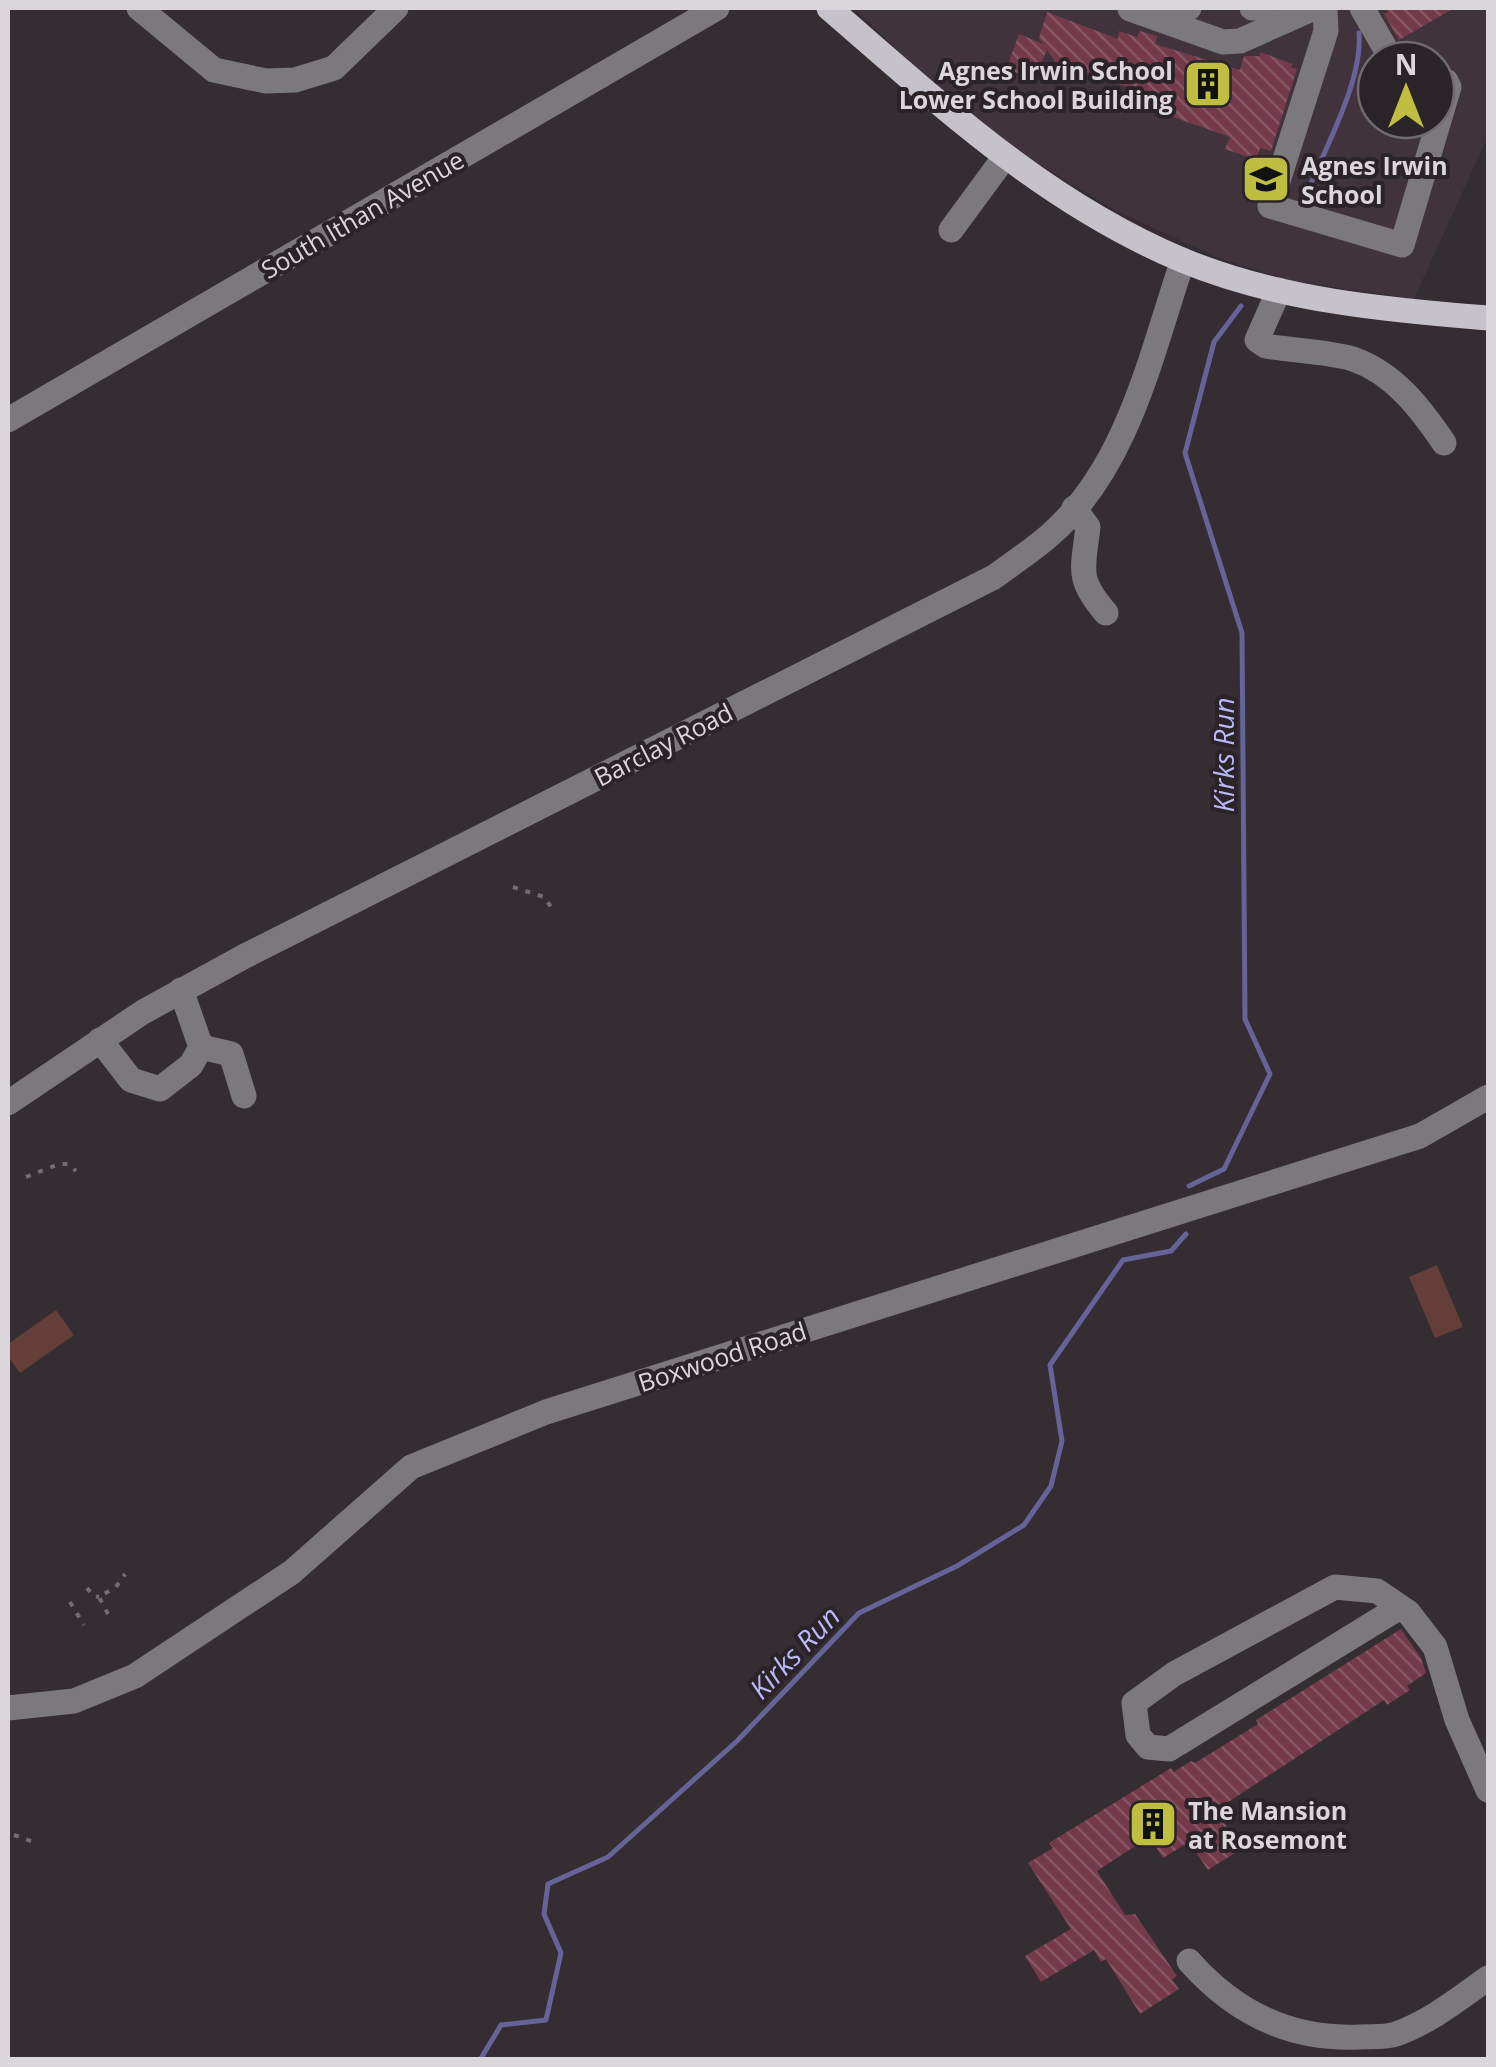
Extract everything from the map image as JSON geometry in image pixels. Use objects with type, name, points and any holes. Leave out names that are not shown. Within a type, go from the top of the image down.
[{"type":"main road","points":[[828,8],[1004,158],[1101,220],[1183,260],[1279,290],[1412,312],[1488,318]]},
{"type":"street","points":[[139,8],[214,70],[266,81],[295,80],[334,68],[396,8]]},
{"type":"street","name":"South Ithan Avenue","points":[[8,420],[717,8]]},
{"type":"street","points":[[1124,8],[1189,8]]},
{"type":"street","points":[[1124,8],[1223,42],[1240,42],[1314,8]]},
{"type":"street","points":[[1252,8],[1302,8]]},
{"type":"street","points":[[1325,8],[1326,31],[1270,206],[1402,245],[1433,140]]},
{"type":"street","points":[[1362,8],[1380,40]]},
{"type":"street","points":[[951,230],[1004,158]]},
{"type":"street","name":"Barclay Road","points":[[8,1104],[181,990],[994,577],[1052,534],[1115,451],[1183,260]]},
{"type":"street","points":[[1279,290],[1257,340],[1266,346],[1352,360],[1391,379],[1425,415],[1444,443]]},
{"type":"street","points":[[1074,508],[1088,527],[1082,576],[1086,590],[1106,613]]},
{"type":"street","points":[[100,1040],[131,1080],[160,1088],[191,1065],[201,1046],[181,990]]},
{"type":"street","points":[[201,1046],[231,1054],[244,1096]]},
{"type":"street","name":"Boxwood Road","points":[[8,1708],[74,1700],[135,1676],[292,1572],[411,1467],[546,1412],[1420,1136],[1488,1096]]},
{"type":"street","points":[[1400,1607],[1169,1749],[1148,1747],[1138,1735],[1134,1703],[1174,1674],[1335,1587],[1377,1591],[1408,1612],[1435,1647],[1457,1720],[1488,1790]]},
{"type":"street","points":[[1188,1960],[1214,1989],[1263,2020],[1326,2038],[1394,2035],[1450,2006],[1488,1978]]},
{"type":"path","points":[[513,887],[544,897],[551,907]]},
{"type":"path","points":[[26,1177],[59,1164],[68,1164],[76,1172]]},
{"type":"path","points":[[88,1588],[93,1596],[99,1597],[116,1586],[125,1574]]},
{"type":"path","points":[[99,1597],[108,1614]]},
{"type":"path","points":[[70,1602],[84,1625]]},
{"type":"path","points":[[14,1836],[36,1842]]},
{"type":"shaded area","name":"Agnes Irwin School","points":[[854,8],[1488,8],[1488,136],[1414,299],[1293,281],[1218,258],[1113,209],[1016,150],[941,93]]},
{"type":"shaded area","points":[[1437,1265],[1463,1327],[1435,1338],[1409,1277]]},
{"type":"shaded area","points":[[56,1310],[74,1335],[20,1373],[8,1356],[8,1344]]},
{"type":"building","points":[[1385,8],[1454,8],[1399,40],[1384,14],[1388,12]]},
{"type":"building","name":"Agnes Irwin School Lower School Building","points":[[1047,12],[1118,39],[1119,31],[1137,37],[1140,31],[1157,36],[1155,44],[1240,70],[1244,56],[1260,56],[1260,52],[1293,64],[1291,67],[1297,69],[1271,151],[1260,148],[1256,160],[1225,149],[1230,137],[1124,100],[1130,88],[1087,73],[1075,77],[1064,74],[1047,50],[1034,79],[1006,69],[1019,34],[1043,44],[1039,38]]},
{"type":"building","name":"The Mansion at Rosemont","points":[[1401,1629],[1421,1658],[1426,1673],[1407,1686],[1410,1690],[1387,1705],[1384,1700],[1216,1810],[1241,1849],[1208,1870],[1189,1842],[1163,1858],[1149,1837],[1097,1871],[1125,1915],[1135,1914],[1177,1976],[1172,1980],[1179,1989],[1140,2014],[1106,1959],[1101,1962],[1094,1950],[1041,1982],[1025,1956],[1071,1929],[1028,1863],[1053,1848],[1049,1843],[1171,1768],[1174,1772],[1191,1761],[1195,1763]]},
{"type":"waterway","name":"Kirks Run","points":[[1306,195],[1349,93],[1359,52],[1359,33]]},
{"type":"waterway","name":"Kirks Run","points":[[1189,1186],[1224,1169],[1270,1074],[1245,1019],[1242,633],[1185,453],[1214,342],[1241,306]]},
{"type":"waterway","name":"Kirks Run","points":[[480,2060],[501,2025],[546,2020],[561,1953],[544,1914],[548,1884],[608,1857],[737,1741],[859,1613],[957,1566],[1024,1525],[1051,1486],[1062,1441],[1050,1365],[1123,1260],[1171,1251],[1186,1234]]},
{"type":"place","name":"Agnes Irwin School Lower School Building","points":[[1208,84]]},
{"type":"place","name":"Agnes Irwin School","points":[[1266,179]]},
{"type":"place","name":"The Mansion at Rosemont","points":[[1153,1824]]}]
